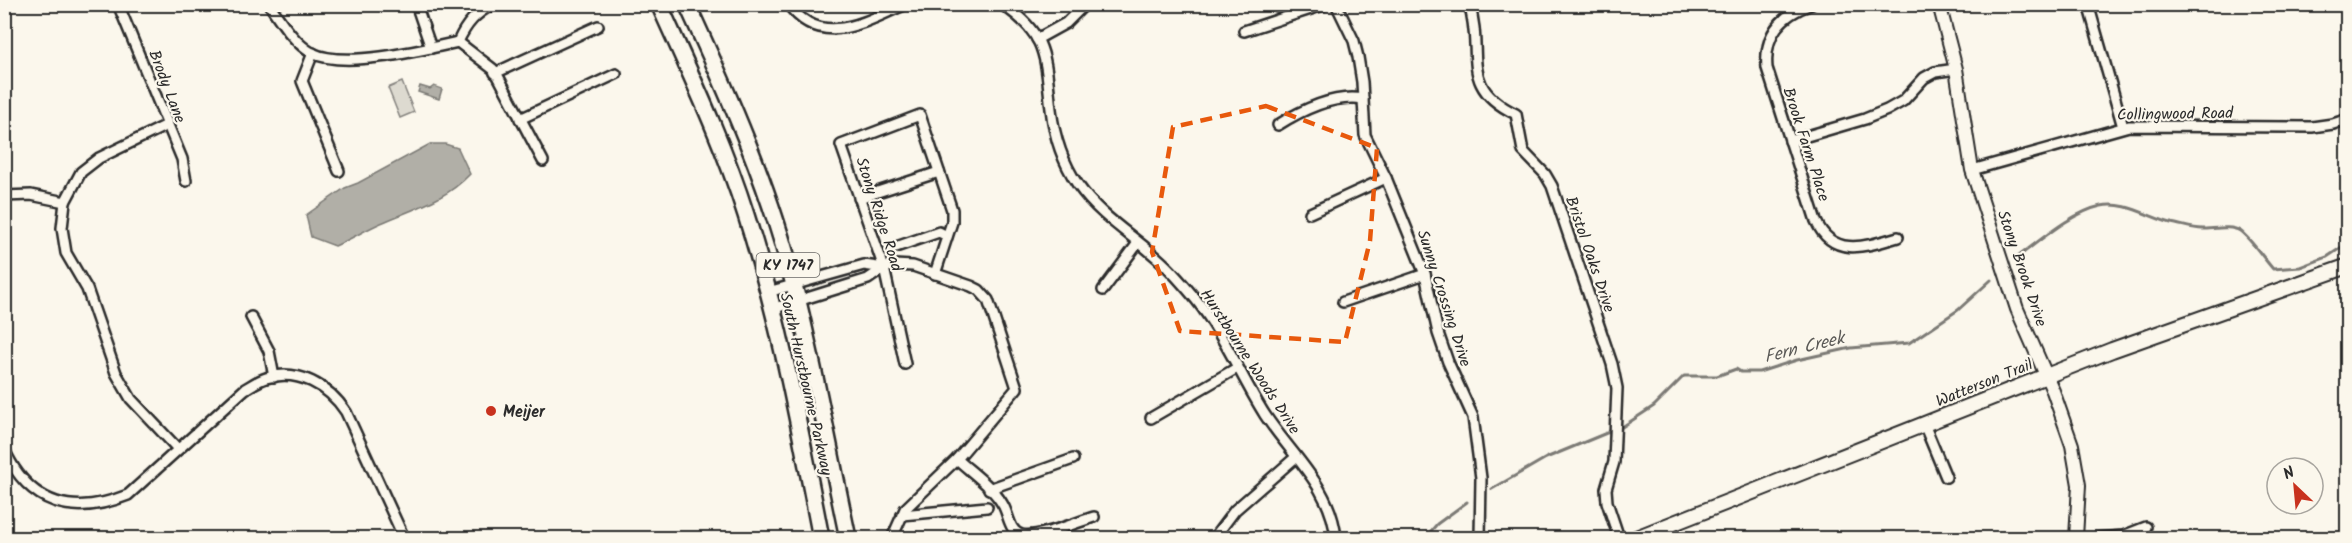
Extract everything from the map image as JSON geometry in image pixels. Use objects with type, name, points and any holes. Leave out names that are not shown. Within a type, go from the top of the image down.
[{"type":"main road","name":"South Hurstbourne Parkway","points":[[658,4],[702,99],[727,159],[746,214],[789,373],[821,538]]},
{"type":"main road","name":"South Hurstbourne Parkway","points":[[687,4],[722,80],[761,178],[794,284],[848,538]]},
{"type":"main road","name":"Watterson Trail","points":[[1636,538],[2046,375],[2348,266]]},
{"type":"street","name":"Brody Lane","points":[[118,4],[182,159],[186,181]]},
{"type":"street","points":[[269,4],[299,42],[313,53],[334,59],[393,56],[458,42]]},
{"type":"street","points":[[416,4],[431,48]]},
{"type":"street","points":[[458,42],[465,28],[476,15],[493,4]]},
{"type":"street","points":[[788,4],[805,22],[827,30],[855,26],[906,4]]},
{"type":"street","name":"Hurstbourne Woods Drive","points":[[1001,4],[1020,18],[1037,39],[1044,54],[1056,134],[1072,174],[1097,208],[1169,269],[1206,312],[1266,416],[1315,479],[1325,497],[1336,538]]},
{"type":"street","points":[[1037,39],[1066,23],[1085,4]]},
{"type":"street","points":[[1244,31],[1326,4]]},
{"type":"street","name":"Sunny Crossing Drive","points":[[1336,4],[1354,41],[1358,57],[1365,135],[1386,178],[1425,274],[1438,333],[1448,362],[1473,417],[1481,478],[1480,538]]},
{"type":"street","name":"Bristol Oaks Drive","points":[[1469,4],[1474,21],[1478,81],[1493,101],[1516,114],[1523,151],[1545,174],[1552,186],[1609,355],[1617,388],[1614,462],[1606,489],[1607,502],[1619,538]]},
{"type":"street","name":"Brook Farm Place","points":[[1812,4],[1790,16],[1773,30],[1767,44],[1767,68],[1816,221],[1824,237],[1831,242],[1849,246],[1863,246],[1898,237]]},
{"type":"street","name":"Stony Brook Drive","points":[[1939,4],[1956,69],[1972,170],[2017,309],[2073,445],[2077,468],[2076,538]]},
{"type":"street","points":[[2088,4],[2123,127]]},
{"type":"street","points":[[495,73],[598,26]]},
{"type":"street","points":[[458,42],[495,73],[543,161]]},
{"type":"street","points":[[313,53],[302,81],[339,171]]},
{"type":"street","points":[[1790,141],[1865,119],[1887,110],[1903,101],[1924,78],[1935,72],[1956,69]]},
{"type":"street","points":[[520,119],[616,74]]},
{"type":"street","points":[[1278,125],[1310,107],[1331,102],[1363,99]]},
{"type":"street","name":"Stony Ridge Road","points":[[905,364],[884,268],[841,145],[920,115],[952,210],[952,222],[935,274]]},
{"type":"street","name":"Collingwood Road","points":[[1972,170],[2123,127],[2312,127],[2348,119]]},
{"type":"street","points":[[167,126],[99,158],[81,172],[65,202],[62,228],[66,253],[87,289],[116,374],[131,399],[178,449]]},
{"type":"street","points":[[859,198],[939,172]]},
{"type":"street","points":[[1310,213],[1386,178]]},
{"type":"street","points":[[4,196],[31,195],[65,202]]},
{"type":"street","points":[[896,247],[939,232],[947,236]]},
{"type":"street","points":[[1103,290],[1138,243]]},
{"type":"street","points":[[768,292],[864,265],[884,268]]},
{"type":"street","points":[[772,309],[868,279],[884,268],[894,265],[913,266],[979,290],[988,300],[1017,388],[957,459],[902,515],[892,538]]},
{"type":"street","points":[[1343,302],[1425,274]]},
{"type":"street","points":[[251,317],[269,351],[274,377]]},
{"type":"street","points":[[1151,418],[1237,368]]},
{"type":"street","points":[[4,449],[21,478],[38,493],[54,501],[76,507],[105,505],[128,495],[245,389],[266,378],[288,375],[315,381],[337,398],[346,412],[404,538]]},
{"type":"street","points":[[1924,424],[1946,477]]},
{"type":"street","points":[[1214,538],[1235,510],[1296,457]]},
{"type":"street","points":[[957,459],[1004,506],[1013,530],[1021,535],[1033,536],[1094,517]]},
{"type":"street","points":[[989,489],[1073,459]]},
{"type":"street","points":[[902,515],[987,507]]},
{"type":"street","points":[[2098,538],[2123,536],[2146,527]]},
{"type":"highlighted area","points":[[1266,106],[1377,148],[1370,241],[1345,342],[1180,331],[1152,252],[1173,127]]},
{"type":"shaded area","points":[[402,82],[414,112],[400,118],[388,88]]},
{"type":"shaded area","points":[[420,86],[430,89],[434,86],[442,89],[439,99],[418,92]]},
{"type":"shaded area","points":[[430,144],[445,144],[458,148],[470,174],[440,197],[335,246],[311,237],[306,215],[345,188]]},
{"type":"waterway","name":"Fern Creek","points":[[2019,256],[2080,214],[2090,209],[2111,205],[2130,208],[2167,222],[2193,228],[2236,229],[2249,239],[2273,269],[2300,267],[2327,257],[2348,243]]},
{"type":"waterway","name":"Fern Creek","points":[[1622,427],[1654,406],[1684,376],[1717,376],[1736,369],[1741,372],[1759,372],[1797,360],[1851,348],[1909,343],[1958,310],[1991,280]]},
{"type":"waterway","name":"Fern Creek","points":[[1492,489],[1546,458],[1609,432]]},
{"type":"waterway","name":"Fern Creek","points":[[1425,538],[1437,524],[1467,502]]},
{"type":"place","name":"Meijer","points":[[491,411]]}]
